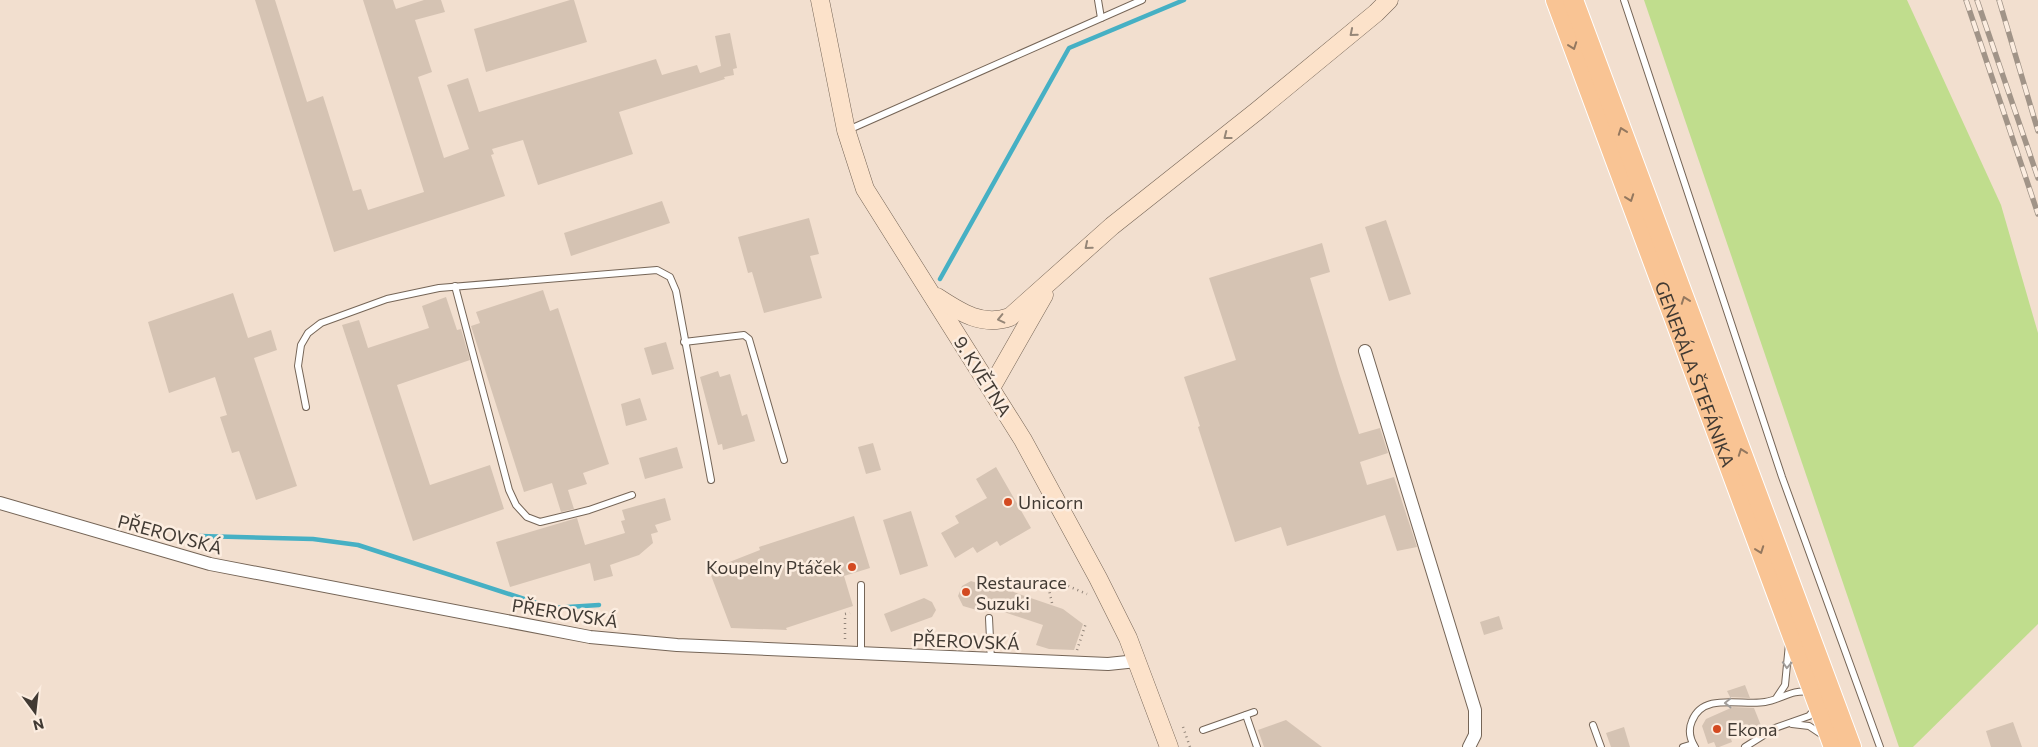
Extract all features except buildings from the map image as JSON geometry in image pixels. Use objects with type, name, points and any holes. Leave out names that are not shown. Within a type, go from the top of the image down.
[{"type":"main road","name":"9. KVĚTNA","points":[[820,0],[846,130],[865,189],[1023,440],[1098,578],[1137,661],[1169,747]]},
{"type":"main road","points":[[931,293],[970,316],[981,320],[1002,320],[1017,312],[1038,290],[1112,226],[1342,42],[1389,0]]},
{"type":"main road","name":"GENERÁLA ŠTEFÁNIKA","points":[[1556,0],[1842,746]]},
{"type":"main road","name":"GENERÁLA ŠTEFÁNIKA","points":[[1574,0],[1797,625],[1817,697],[1842,746]]},
{"type":"main road","points":[[991,388],[1037,304],[1065,267]]},
{"type":"street","points":[[1365,352],[1475,710],[1475,735],[1469,747]]},
{"type":"street","name":"PŘEROVSKÁ","points":[[0,502],[210,564],[590,637],[677,645],[861,648],[991,660],[1108,664],[1137,661]]},
{"type":"lane","points":[[1098,0],[1101,18]]},
{"type":"lane","points":[[846,130],[1142,0]]},
{"type":"lane","points":[[1624,0],[1782,477],[1880,747]]},
{"type":"lane","points":[[306,407],[298,366],[301,345],[308,333],[321,323],[387,299],[455,286],[656,270],[670,277],[676,290],[684,342],[711,480]]},
{"type":"lane","points":[[455,286],[509,490],[516,505],[527,517],[540,522],[589,510],[632,495]]},
{"type":"lane","points":[[684,342],[744,335],[749,339],[784,460]]},
{"type":"lane","points":[[861,585],[861,648]]},
{"type":"lane","points":[[988,618],[991,660]]},
{"type":"lane","points":[[1776,698],[1785,685],[1797,625]]},
{"type":"lane","points":[[1683,747],[1694,745],[1690,732],[1693,718],[1706,705],[1765,702],[1802,690],[1817,697],[1812,714],[1786,725],[1745,747]]},
{"type":"lane","points":[[1203,730],[1254,712]]},
{"type":"lane","points":[[1246,715],[1257,747]]},
{"type":"lane","points":[[1593,725],[1601,747]]},
{"type":"lane","points":[[1786,725],[1809,726],[1842,746]]},
{"type":"path","points":[[1052,603],[1049,590],[1061,583],[1082,591],[1090,598]]},
{"type":"path","points":[[845,642],[861,648]]},
{"type":"path","points":[[1183,728],[1190,747]]},
{"type":"green space","points":[[1644,0],[1907,0],[2001,205],[2038,333],[2038,624],[1913,747],[1899,747]]},
{"type":"waterway","points":[[940,279],[1069,48],[1184,0]]},
{"type":"waterway","points":[[200,536],[313,539],[358,545],[552,608],[599,605]]},
{"type":"railway","points":[[1966,0],[2038,214]]},
{"type":"railway","points":[[1977,0],[2038,178]]},
{"type":"railway","points":[[1999,0],[2038,131]]},
{"type":"place","name":"Unicorn","points":[[1008,502]]},
{"type":"place","name":"Koupelny Ptáček","points":[[852,567]]},
{"type":"place","name":"Restaurace Suzuki","points":[[966,592]]},
{"type":"place","name":"Ekona","points":[[1717,729]]}]
